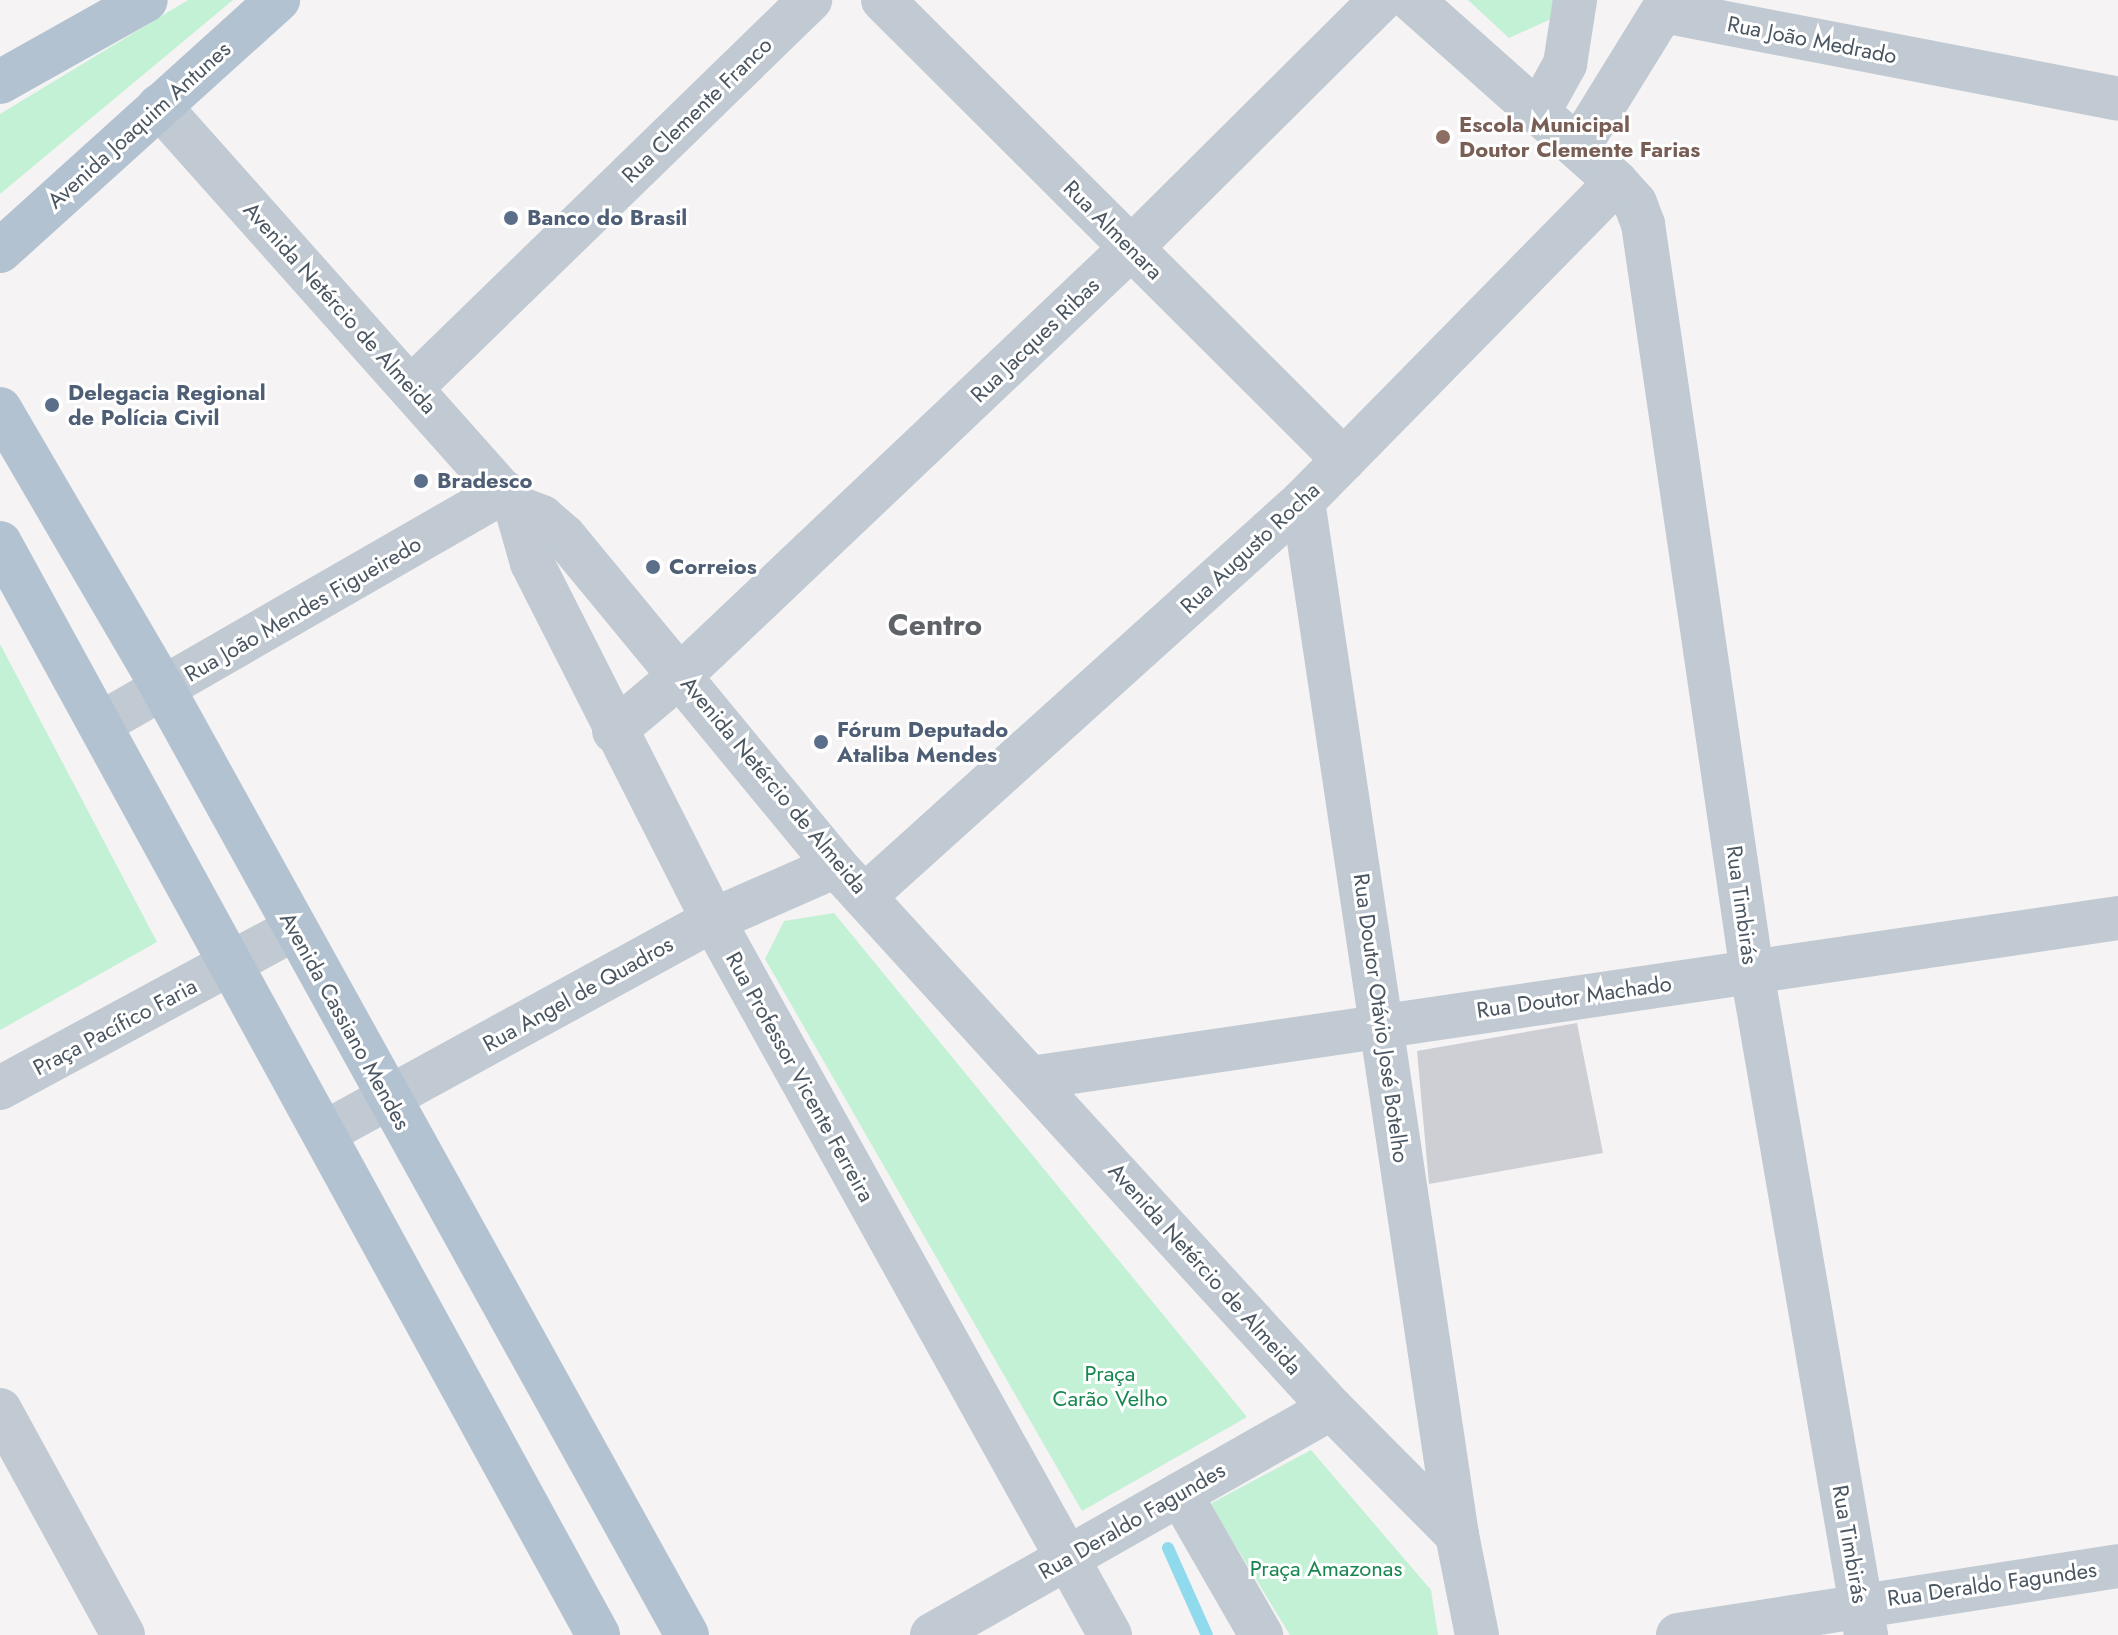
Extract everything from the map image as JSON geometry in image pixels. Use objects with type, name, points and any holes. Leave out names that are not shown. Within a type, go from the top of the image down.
[{"type":"main road","points":[[0,82],[146,0]]},
{"type":"main road","name":"Avenida Joaquim Antunes","points":[[0,251],[278,0]]},
{"type":"main road","name":"Avenida Cassiano Mendes","points":[[0,409],[164,690],[687,1635]]},
{"type":"main road","points":[[0,543],[598,1635]]},
{"type":"street","name":"Rua Clemente Franco","points":[[411,388],[810,0]]},
{"type":"street","name":"Rua Almenara","points":[[883,0],[1344,460]]},
{"type":"street","name":"Rua Jacques Ribas","points":[[614,731],[682,674],[1131,248],[1381,0]]},
{"type":"street","name":"Rua Timbirás","points":[[1412,0],[1579,146],[1635,203],[1643,224],[1752,972],[1863,1619]]},
{"type":"street","points":[[1539,111],[1565,64],[1575,0]]},
{"type":"street","name":"Rua João Medrado","points":[[1579,146],[1666,6],[2118,99]]},
{"type":"street","name":"Avenida Netércio de Almeida","points":[[159,106],[510,499],[542,517],[564,536],[682,674],[851,881],[1331,1408],[1457,1535]]},
{"type":"street","name":"Rua Augusto Rocha","points":[[851,881],[1303,501],[1616,182]]},
{"type":"street","name":"Rua João Mendes Figueiredo","points":[[100,724],[510,499]]},
{"type":"street","name":"Rua Professor Vicente Ferreira","points":[[510,499],[532,563],[614,731],[713,920],[1110,1635]]},
{"type":"street","name":"Rua Doutor Otávio José Botelho","points":[[1303,501],[1457,1535]]},
{"type":"street","name":"Rua Angel de Quadros","points":[[324,1133],[713,920],[851,881]]},
{"type":"street","name":"Rua Doutor Machado","points":[[1031,1078],[1383,1023],[2118,918]]},
{"type":"street","name":"Praça Pacífico Faria","points":[[0,1088],[294,929]]},
{"type":"street","name":"Rua Deraldo Fagundes","points":[[932,1635],[1331,1408]]},
{"type":"street","points":[[0,1410],[123,1635]]},
{"type":"street","points":[[1180,1494],[1261,1635]]},
{"type":"street","points":[[1457,1535],[1477,1635]]},
{"type":"street","name":"Rua Deraldo Fagundes","points":[[1678,1635],[1863,1619],[2118,1566]]},
{"type":"green space","points":[[188,0],[233,0],[0,194],[0,114]]},
{"type":"green space","points":[[1468,0],[1593,0],[1509,38]]},
{"type":"green space","points":[[0,644],[157,942],[0,1030]]},
{"type":"green space","name":"Praça Carão Velho","points":[[834,913],[1247,1417],[1082,1511],[765,959],[784,921]]},
{"type":"green space","name":"Praça Amazonas","points":[[1311,1450],[1431,1590],[1438,1635],[1290,1635],[1210,1504]]},
{"type":"building","points":[[1577,1023],[1603,1153],[1429,1184],[1417,1051]]},
{"type":"waterway","points":[[1168,1548],[1207,1635]]},
{"type":"place","name":"Escola Municipal Doutor Clemente Farias","points":[[1443,137]]},
{"type":"place","name":"Banco do Brasil","points":[[511,218]]},
{"type":"place","name":"Delegacia Regional de Polícia Civil","points":[[52,405]]},
{"type":"place","name":"Bradesco","points":[[421,481]]},
{"type":"place","name":"Correios","points":[[653,567]]},
{"type":"place","name":"Fórum Deputado Ataliba Mendes","points":[[821,742]]},
{"type":"district","name":"Centro","points":[[935,625]]}]
